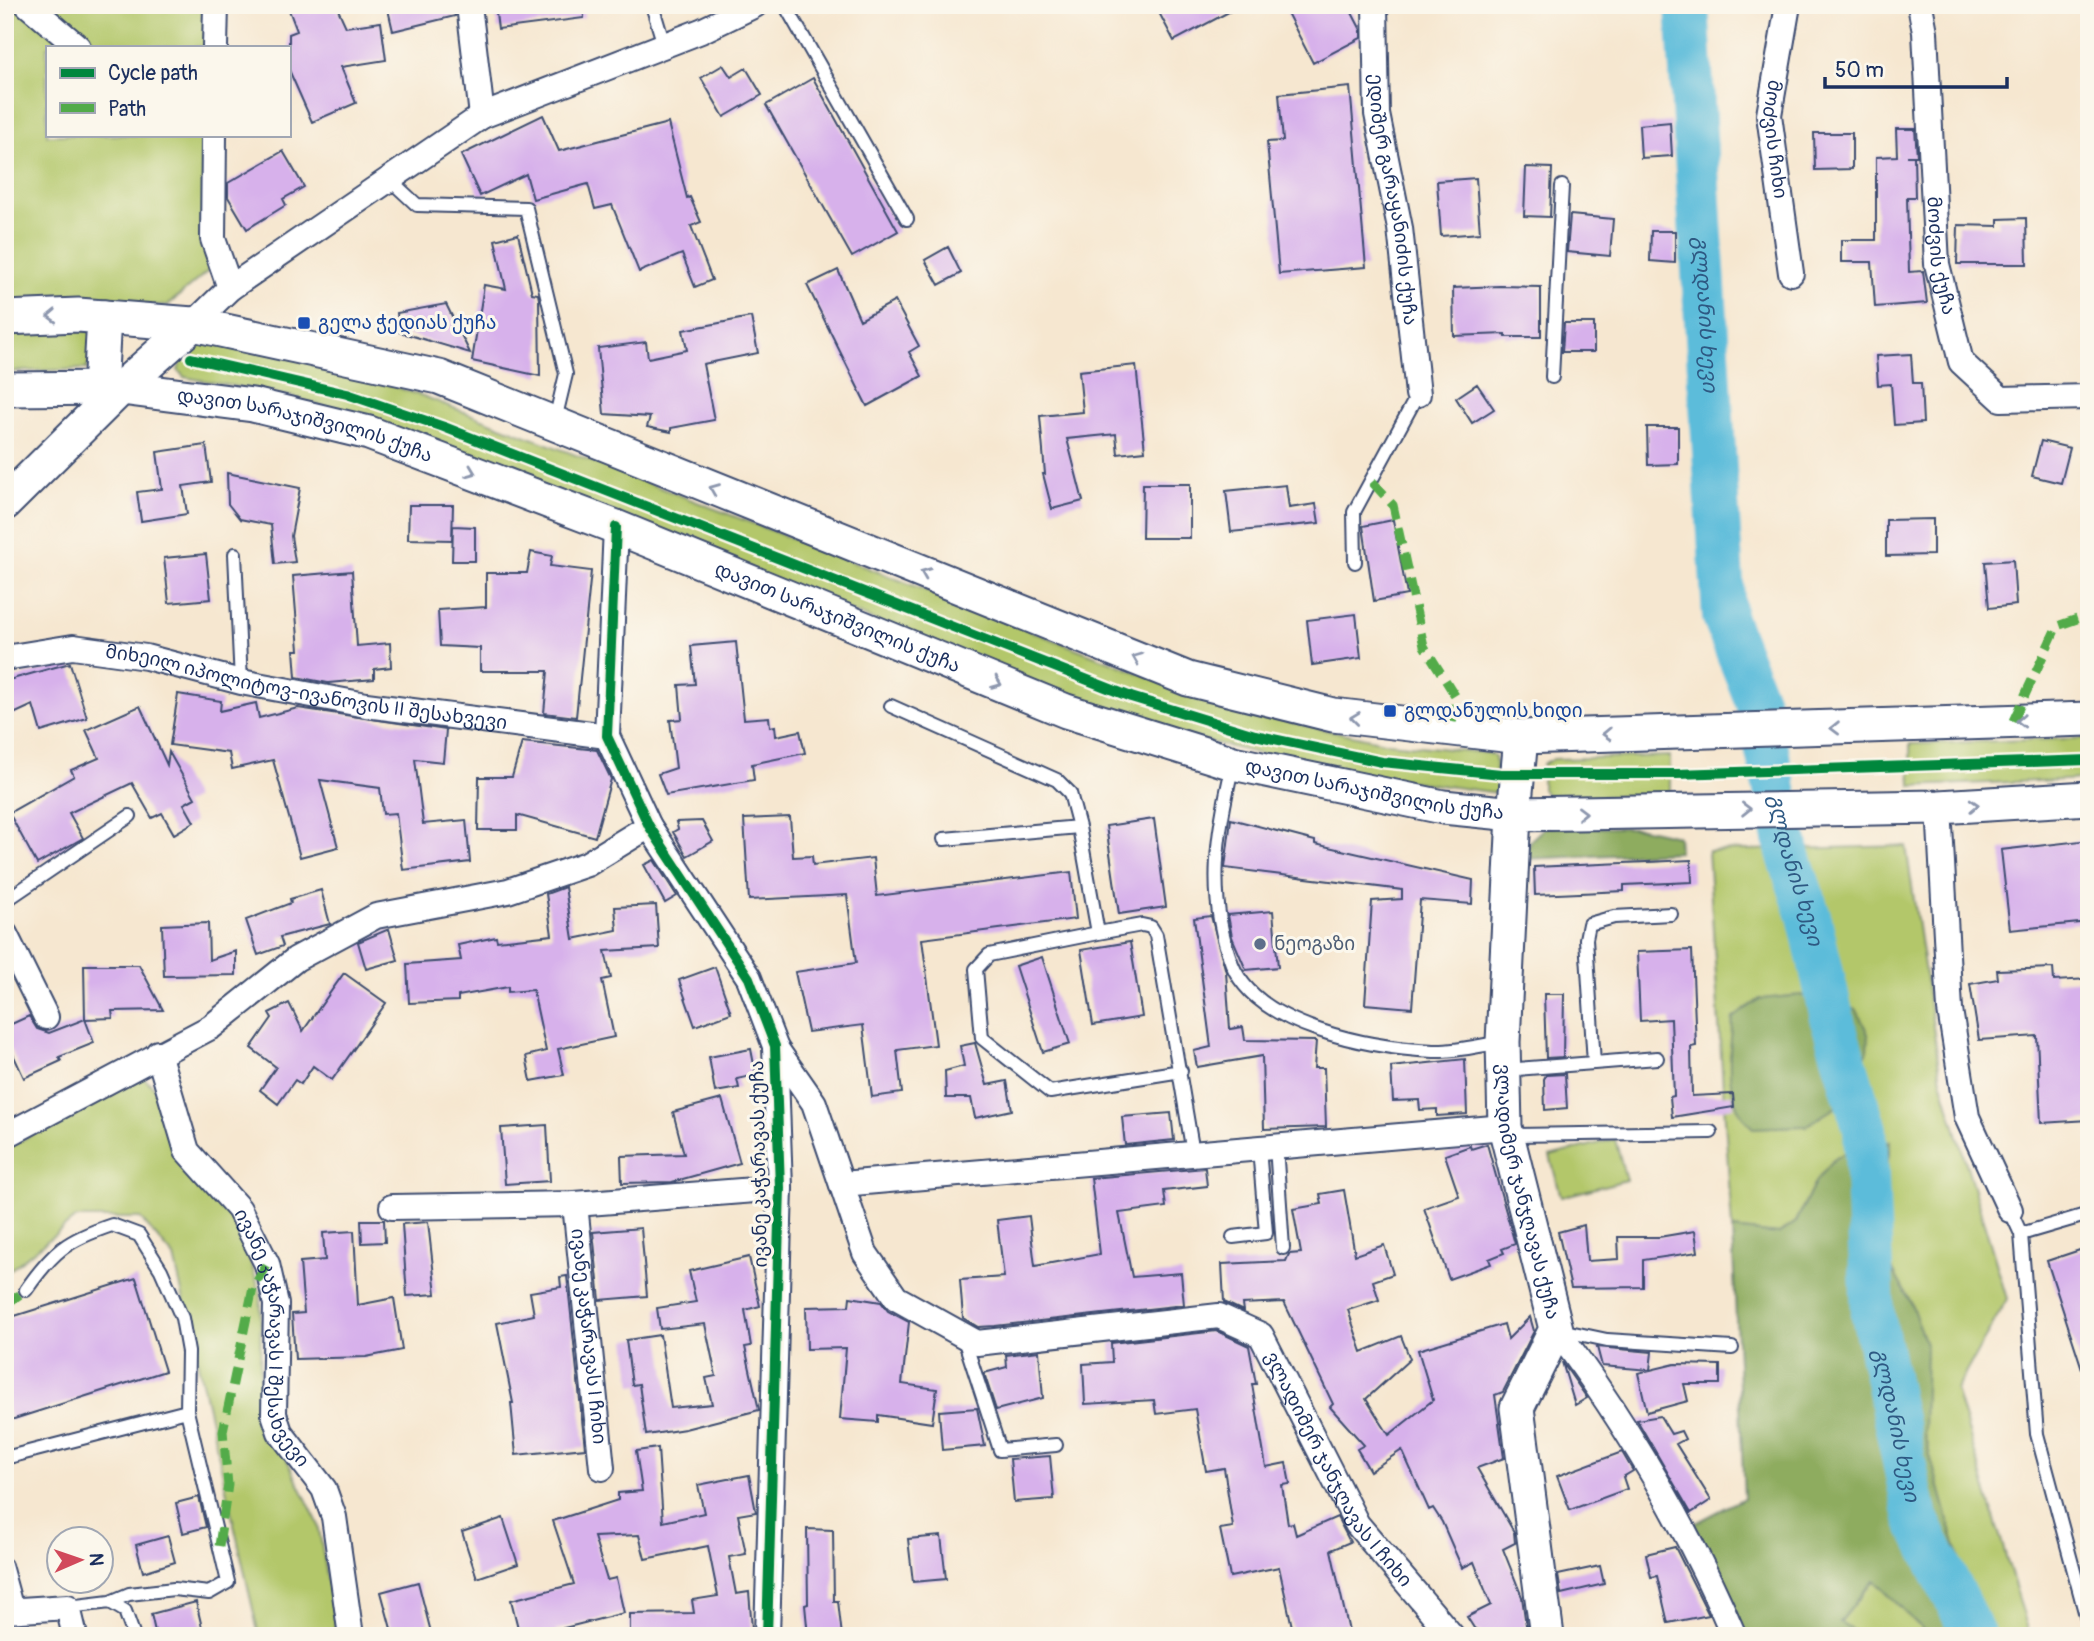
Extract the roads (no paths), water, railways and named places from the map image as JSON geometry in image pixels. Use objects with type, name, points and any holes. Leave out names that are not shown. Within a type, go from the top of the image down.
[{"type":"main road","points":[[104,317],[106,395]]},
{"type":"main road","points":[[5,318],[104,317],[193,324],[439,377],[1188,679],[1333,715],[1521,737],[2089,719]]},
{"type":"main road","points":[[5,503],[106,395],[193,324]]},
{"type":"main road","name":"დავით სარაჯიშვილის ქუჩა","points":[[5,389],[253,405],[369,433],[616,527],[1066,711],[1233,764],[1443,807],[1514,814],[1939,807]]},
{"type":"main road","name":"ვლადიმერ ჯანჯღავას ქუჩა","points":[[1521,737],[1514,814],[1503,1056],[1506,1131],[1556,1329],[1517,1408],[1547,1636]]},
{"type":"main road","points":[[1939,807],[2089,798]]},
{"type":"street","points":[[28,5],[77,46]]},
{"type":"street","points":[[215,46],[216,5]]},
{"type":"street","points":[[469,5],[482,116]]},
{"type":"street","points":[[193,324],[230,288],[482,116],[664,45],[755,5]]},
{"type":"street","name":"ედიშერ გარაყანიძის ქუჩა","points":[[1375,5],[1377,114],[1400,228],[1418,394]]},
{"type":"street","name":"მოძვის ჩიხი","points":[[1788,5],[1769,115],[1791,273]]},
{"type":"street","name":"მოძვის ქუჩა","points":[[1920,5],[1925,32],[1937,264],[1961,362],[2001,399],[2089,397]]},
{"type":"street","points":[[214,136],[213,239],[230,288]]},
{"type":"street","name":"ივანე კაჭარავას ქუჩა","points":[[616,527],[607,736],[649,826],[749,978],[775,1046],[780,1188],[767,1636]]},
{"type":"street","name":"მიხეილ იპოლიტოვ-ივანოვის II შესახვევი","points":[[5,658],[73,647],[146,657],[241,682],[366,705],[607,736]]},
{"type":"street","points":[[1939,807],[1950,1010],[1967,1117],[2010,1210]]},
{"type":"street","points":[[5,1136],[211,1027],[296,959],[376,916],[508,891],[587,864],[649,826]]},
{"type":"street","points":[[5,934],[46,1017]]},
{"type":"street","name":"ვლადიმერ ჯანჯღავას I ჩიხი","points":[[775,1046],[814,1103],[865,1253],[896,1298],[976,1343],[1219,1316],[1261,1335],[1357,1524],[1452,1636]]},
{"type":"street","name":"ივანე კაჭარავას I შესახვევი","points":[[158,1053],[187,1151],[239,1209],[267,1264],[276,1304],[274,1414],[279,1433],[324,1489],[334,1517],[351,1636]]},
{"type":"street","points":[[842,1184],[1267,1147],[1506,1131]]},
{"type":"street","name":"ივანე კაჭარავას I ჩიხი","points":[[392,1207],[575,1204],[780,1188]]},
{"type":"street","name":"ივანე კაჭარავას I ჩიხი","points":[[575,1204],[603,1468]]},
{"type":"street","points":[[1556,1329],[1592,1378],[1701,1558],[1734,1636]]},
{"type":"street","points":[[11,1610],[68,1608],[75,1636]]},
{"type":"lane","points":[[652,5],[664,45]]},
{"type":"lane","points":[[785,5],[907,219]]},
{"type":"lane","points":[[388,178],[417,205],[526,208],[566,374],[554,424]]},
{"type":"lane","points":[[1552,377],[1562,186]]},
{"type":"lane","points":[[1355,562],[1354,512],[1418,394]]},
{"type":"lane","points":[[236,554],[241,682]]},
{"type":"lane","points":[[891,706],[1057,780],[1070,793],[1079,827],[1098,933]]},
{"type":"lane","points":[[1233,764],[1217,830],[1217,907],[1233,966],[1258,998],[1284,1016],[1342,1039],[1436,1051],[1594,1062],[1657,1058]]},
{"type":"lane","points":[[5,901],[130,816]]},
{"type":"lane","points":[[944,839],[1079,827]]},
{"type":"lane","points":[[1594,1062],[1586,939],[1590,924],[1614,917],[1671,914]]},
{"type":"lane","points":[[1181,1071],[1050,1092],[982,1038],[976,970],[981,961],[989,955],[1142,925],[1151,927],[1156,935],[1181,1071],[1193,1153]]},
{"type":"lane","points":[[1506,1131],[1711,1132]]},
{"type":"lane","points":[[1233,1237],[1266,1233],[1267,1147]]},
{"type":"lane","points":[[1267,1147],[1283,1248]]},
{"type":"lane","points":[[2010,1210],[2021,1234],[2037,1434],[2089,1627]]},
{"type":"lane","points":[[2021,1234],[2089,1214]]},
{"type":"lane","points":[[26,1290],[49,1258],[80,1236],[112,1225],[139,1235],[161,1270],[181,1318],[188,1352],[187,1411],[228,1582],[209,1593],[174,1589],[129,1594],[110,1602],[68,1608]]},
{"type":"lane","points":[[1556,1329],[1607,1340],[1732,1348]]},
{"type":"lane","points":[[962,1335],[1000,1450],[1056,1445]]},
{"type":"lane","points":[[5,1458],[187,1411]]},
{"type":"lane","points":[[5,1565],[11,1610]]},
{"type":"lane","points":[[110,1602],[125,1611],[134,1636]]},
{"type":"waterway","name":"გლდანის ხევი","points":[[1687,5],[1724,617],[1757,702],[1788,853],[1809,916],[1834,1026],[1865,1129],[1873,1315],[1916,1518],[1974,1636]]},
{"type":"place","name":"გელა ჭედიას ქუჩა","points":[[304,323]]},
{"type":"place","name":"გლდანულის ხიდი","points":[[1390,711]]},
{"type":"place","name":"ნეოგაზი","points":[[1260,944]]}]
